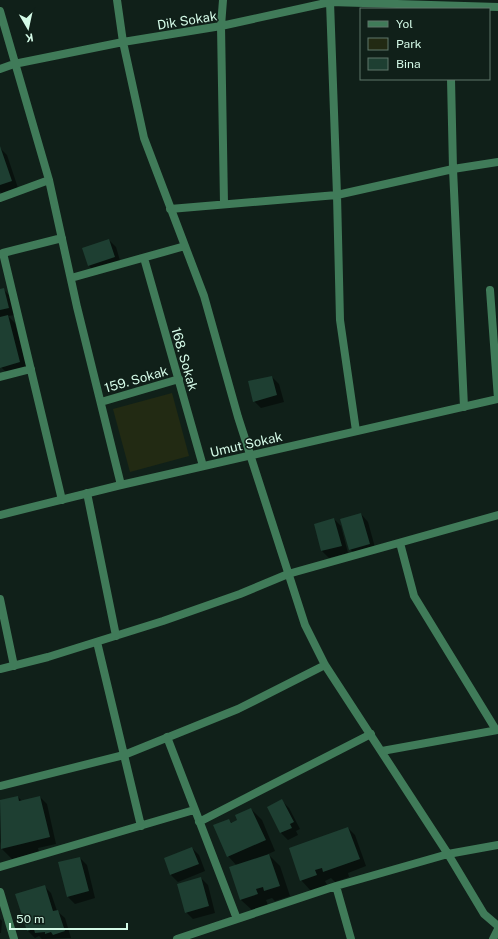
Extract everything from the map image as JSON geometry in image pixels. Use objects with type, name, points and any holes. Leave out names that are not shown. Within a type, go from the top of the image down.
[{"type":"street","points":[[116,0],[123,42],[144,138],[204,296],[250,455],[305,626],[325,665],[448,854],[484,914],[498,926]]},
{"type":"street","points":[[223,0],[221,26],[224,204]]},
{"type":"street","points":[[330,2],[340,320],[356,431]]},
{"type":"street","name":"Dik Sokak","points":[[0,69],[14,64],[123,42],[221,26],[330,2],[498,8]]},
{"type":"street","points":[[0,11],[14,64],[49,180],[70,278],[121,485]]},
{"type":"street","points":[[451,80],[453,169],[464,407]]},
{"type":"street","points":[[170,209],[337,195],[453,169],[498,162]]},
{"type":"street","points":[[0,198],[49,180]]},
{"type":"street","points":[[62,238],[3,253],[62,500]]},
{"type":"street","points":[[70,278],[185,246]]},
{"type":"street","name":"168. Sokak","points":[[144,258],[203,466]]},
{"type":"street","points":[[490,290],[498,399]]},
{"type":"street","points":[[0,377],[31,369]]},
{"type":"street","name":"159. Sokak","points":[[101,402],[179,379]]},
{"type":"street","name":"Umut Sokak","points":[[0,515],[121,485],[498,399]]},
{"type":"street","points":[[87,493],[116,636]]},
{"type":"street","points":[[0,669],[116,636],[233,597],[288,574],[498,516]]},
{"type":"street","points":[[382,751],[497,730],[414,596],[400,543]]},
{"type":"street","points":[[0,599],[14,666]]},
{"type":"street","points":[[97,642],[141,826]]},
{"type":"street","points":[[0,786],[124,754],[167,738],[238,709],[325,665]]},
{"type":"street","points":[[199,822],[371,734]]},
{"type":"street","points":[[167,738],[236,919]]},
{"type":"street","points":[[0,867],[194,810]]},
{"type":"street","points":[[177,939],[336,886],[448,854],[498,845]]},
{"type":"street","points":[[336,886],[351,939]]},
{"type":"street","points":[[0,892],[14,939]]},
{"type":"street","points":[[492,939],[498,929]]},
{"type":"green space","points":[[172,393],[189,456],[130,472],[113,409]]},
{"type":"building","points":[[0,146],[12,181],[0,185]]},
{"type":"building","points":[[109,239],[115,257],[88,266],[82,248]]},
{"type":"building","points":[[4,288],[9,308],[0,310],[0,289]]},
{"type":"building","points":[[8,315],[20,362],[0,368],[0,317]]},
{"type":"building","points":[[272,376],[277,395],[253,402],[248,381]]},
{"type":"building","points":[[361,513],[370,544],[349,550],[340,519]]},
{"type":"building","points":[[334,518],[342,546],[321,551],[314,524]]},
{"type":"building","points":[[18,796],[19,801],[40,796],[50,837],[1,849],[0,800]]},
{"type":"building","points":[[282,799],[294,822],[290,824],[292,828],[280,833],[267,807]]},
{"type":"building","points":[[251,808],[266,840],[227,857],[213,825],[229,819],[231,823],[237,820],[235,815]]},
{"type":"building","points":[[348,827],[360,859],[323,872],[322,868],[315,870],[317,875],[300,881],[289,848]]},
{"type":"building","points":[[192,847],[199,864],[170,875],[164,858]]},
{"type":"building","points":[[269,854],[280,886],[264,891],[263,887],[256,889],[258,894],[240,900],[229,867]]},
{"type":"building","points":[[80,857],[89,891],[67,897],[58,862]]},
{"type":"building","points":[[201,877],[209,906],[185,913],[177,884]]},
{"type":"building","points":[[45,885],[53,911],[58,910],[65,931],[53,935],[51,932],[45,934],[45,932],[35,933],[34,929],[27,931],[15,894]]}]
